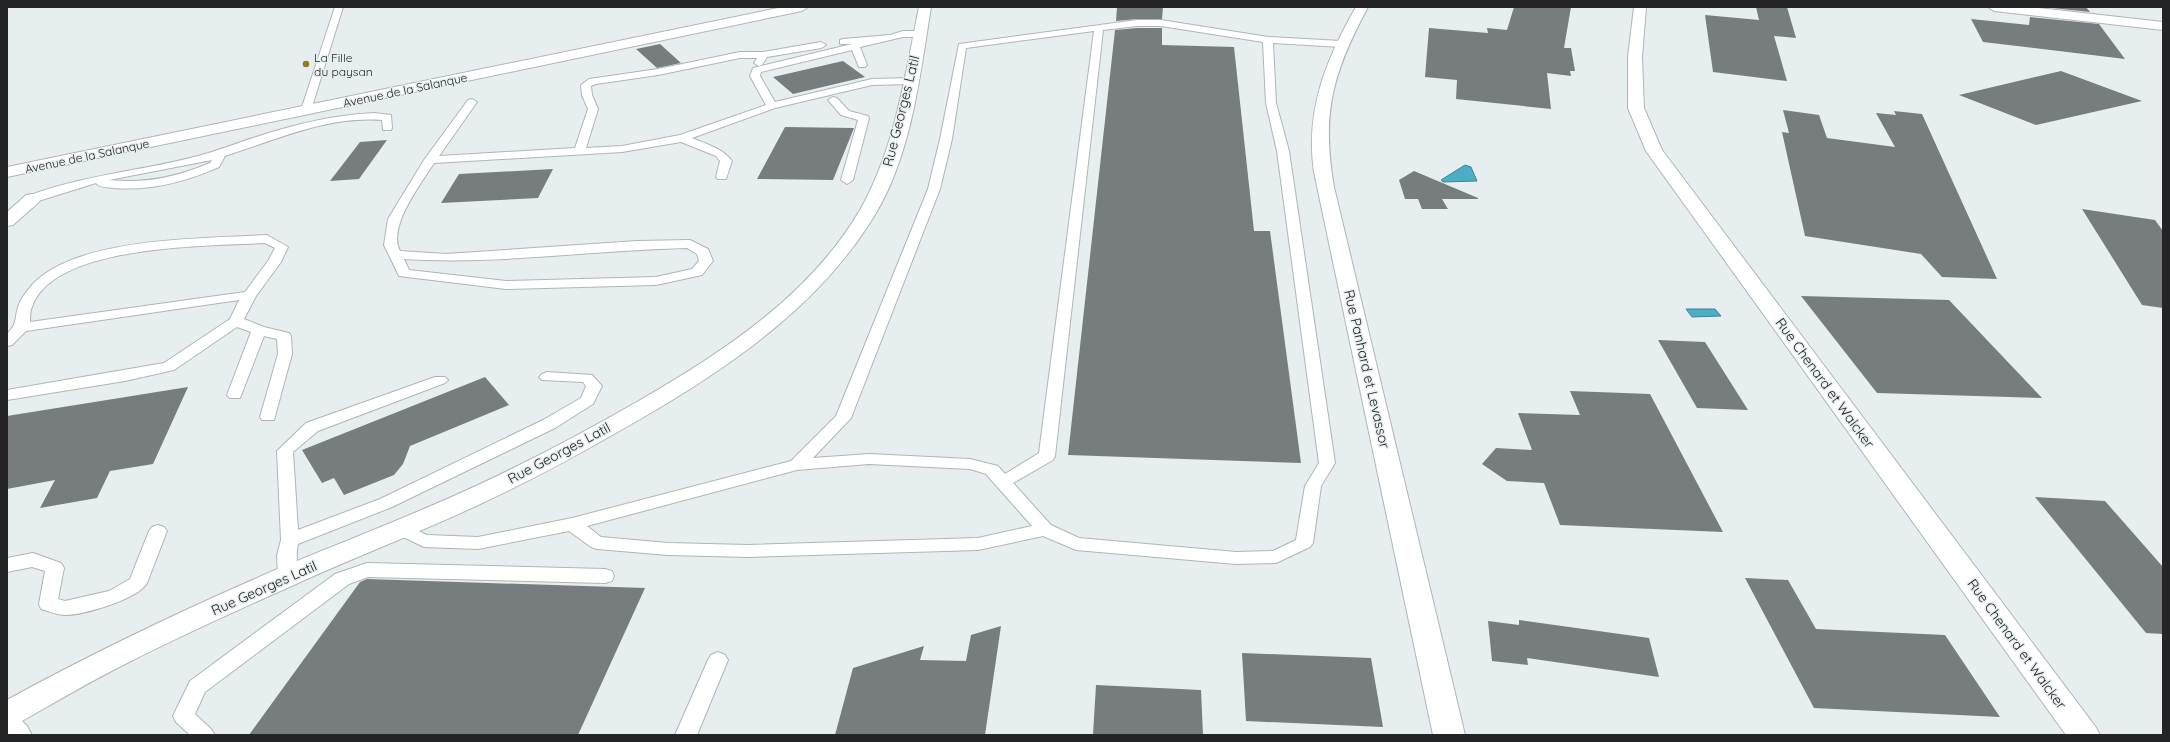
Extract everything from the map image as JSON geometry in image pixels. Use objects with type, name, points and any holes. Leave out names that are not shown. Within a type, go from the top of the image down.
[{"type":"street","name":"Avenue de la Salanque","points":[[7,172],[802,7]]},
{"type":"street","name":"Rue Georges Latil","points":[[7,715],[119,654],[287,576],[464,502],[560,454],[692,379],[774,319],[814,283],[841,252],[869,210],[885,175],[903,115],[925,7]]},
{"type":"street","name":"Rue Panhard et Levassor","points":[[1362,7],[1341,44],[1328,78],[1321,110],[1319,146],[1325,187],[1449,735]]},
{"type":"street","name":"Rue Chenard et Walcker","points":[[1640,7],[1635,57],[1636,108],[1654,151],[2084,735]]},
{"type":"street","points":[[1994,7],[2163,26]]},
{"type":"street","points":[[7,221],[32,199]]},
{"type":"street","points":[[7,727],[16,735]]},
{"type":"lane","points":[[306,110],[339,7]]},
{"type":"lane","points":[[797,465],[843,418],[934,189],[946,139],[962,46],[1137,23],[1161,23],[1268,40],[1341,44]]},
{"type":"lane","points":[[1003,482],[1047,456],[1100,28]]},
{"type":"lane","points":[[579,152],[593,109],[587,95],[586,85],[593,81],[658,72],[740,55],[763,55],[830,43],[920,34]]},
{"type":"lane","points":[[756,70],[893,37]]},
{"type":"lane","points":[[401,529],[424,541],[478,543],[572,524],[797,465],[869,459],[970,464],[992,470],[1046,529],[1076,544],[1236,558],[1276,556],[1304,543],[1313,486],[1327,463],[1283,151],[1271,103],[1268,40]]},
{"type":"lane","points":[[855,46],[860,56],[862,65]]},
{"type":"lane","points":[[763,55],[756,70],[755,76],[772,106]]},
{"type":"lane","points":[[430,160],[622,149],[682,138],[772,106],[881,82],[910,81]]},
{"type":"lane","points":[[754,112],[833,100],[857,93],[881,82]]},
{"type":"lane","points":[[833,100],[845,113],[864,118],[847,180]]},
{"type":"lane","points":[[395,255],[446,258],[637,245],[690,244],[703,252],[706,261],[697,272],[656,281],[506,285],[404,273],[395,255],[390,245],[394,219],[430,160],[472,102]]},
{"type":"lane","points":[[32,199],[48,192],[87,181],[220,154],[260,139],[319,124],[374,115],[387,117],[386,128]]},
{"type":"lane","points":[[682,138],[720,154],[726,161],[722,177]]},
{"type":"lane","points":[[87,181],[122,185],[162,183],[191,175],[215,164],[220,154]]},
{"type":"lane","points":[[7,342],[22,327],[25,306],[41,283],[64,267],[98,255],[166,245],[267,239],[282,247],[274,262],[249,295],[236,321],[169,367],[125,376],[7,395]]},
{"type":"lane","points":[[22,327],[249,295]]},
{"type":"lane","points":[[236,321],[259,330],[284,336],[285,354],[268,417]]},
{"type":"lane","points":[[235,395],[259,330]]},
{"type":"lane","points":[[290,540],[386,503],[549,424],[588,401],[594,386],[587,378],[547,377]]},
{"type":"lane","points":[[287,576],[286,555],[290,540],[286,451],[312,427],[440,380]]},
{"type":"lane","points":[[572,524],[597,543],[668,549],[748,551],[978,544],[1046,529]]},
{"type":"lane","points":[[7,565],[33,560],[55,568],[48,604],[65,608],[114,597],[138,583],[158,531]]},
{"type":"lane","points":[[204,735],[183,716],[197,687],[342,579],[367,570],[605,576]]},
{"type":"lane","points":[[686,735],[718,660]]},
{"type":"water","points":[[1465,165],[1471,167],[1477,181],[1443,182],[1441,180]]},
{"type":"water","points":[[1686,309],[1715,309],[1721,316],[1692,317]]},
{"type":"building","points":[[1117,7],[1163,7],[1162,19],[1116,21]]},
{"type":"building","points":[[1514,7],[1571,7],[1564,48],[1571,48],[1575,71],[1570,71],[1571,76],[1547,73],[1551,109],[1456,99],[1457,80],[1425,77],[1429,28],[1488,33],[1487,28],[1507,30]]},
{"type":"building","points":[[1756,7],[1787,7],[1796,38],[1774,36],[1787,81],[1713,72],[1705,15],[1759,20]]},
{"type":"building","points":[[2042,7],[2086,7],[2090,12]]},
{"type":"building","points":[[2030,17],[2099,24],[2125,59],[1983,42],[1971,19],[2029,25]]},
{"type":"building","points":[[1162,28],[1162,45],[1234,47],[1254,231],[1270,231],[1301,463],[1068,455],[1115,30]]},
{"type":"building","points":[[660,44],[681,63],[657,68],[636,49]]},
{"type":"building","points":[[843,61],[865,77],[793,94],[773,77]]},
{"type":"building","points":[[2061,71],[2142,101],[2036,125],[1959,95]]},
{"type":"building","points":[[1783,110],[1819,115],[1827,138],[1895,147],[1876,113],[1896,115],[1894,111],[1922,114],[1997,279],[1942,277],[1921,254],[1805,236],[1782,132],[1789,133]]},
{"type":"building","points":[[785,127],[854,128],[833,180],[757,179]]},
{"type":"building","points":[[387,140],[359,179],[330,181],[360,142]]},
{"type":"building","points":[[553,169],[538,198],[441,203],[459,174]]},
{"type":"building","points":[[1414,171],[1478,199],[1442,199],[1448,209],[1422,209],[1418,199],[1405,199],[1399,180]]},
{"type":"building","points":[[2082,209],[2155,220],[2163,231],[2163,308],[2142,305]]},
{"type":"building","points":[[1801,296],[1949,300],[2042,398],[1877,393]]},
{"type":"building","points":[[1658,340],[1705,342],[1748,410],[1697,408]]},
{"type":"building","points":[[485,377],[509,405],[410,446],[403,464],[394,475],[344,495],[334,478],[322,483],[302,450]]},
{"type":"building","points":[[188,387],[153,464],[110,471],[97,498],[40,508],[55,480],[7,489],[7,416]]},
{"type":"building","points":[[1570,391],[1650,394],[1723,532],[1560,525],[1544,483],[1507,481],[1482,464],[1496,448],[1532,450],[1518,413],[1580,415]]},
{"type":"building","points":[[2035,497],[2105,501],[2163,567],[2163,634],[2146,633]]},
{"type":"building","points":[[1745,578],[1788,580],[1816,629],[1945,635],[2000,717],[1814,708]]},
{"type":"building","points":[[367,579],[645,588],[578,735],[249,735],[360,582]]},
{"type":"building","points":[[1519,620],[1649,638],[1659,677],[1527,658],[1528,665],[1492,661],[1488,621],[1519,625]]},
{"type":"building","points":[[1001,626],[985,735],[835,735],[853,668],[924,646],[920,660],[966,661],[971,635]]},
{"type":"building","points":[[1242,653],[1371,658],[1383,727],[1246,721]]},
{"type":"building","points":[[1096,685],[1201,690],[1203,735],[1093,735]]},
{"type":"place","name":"La Fille du paysan","points":[[306,64]]}]
